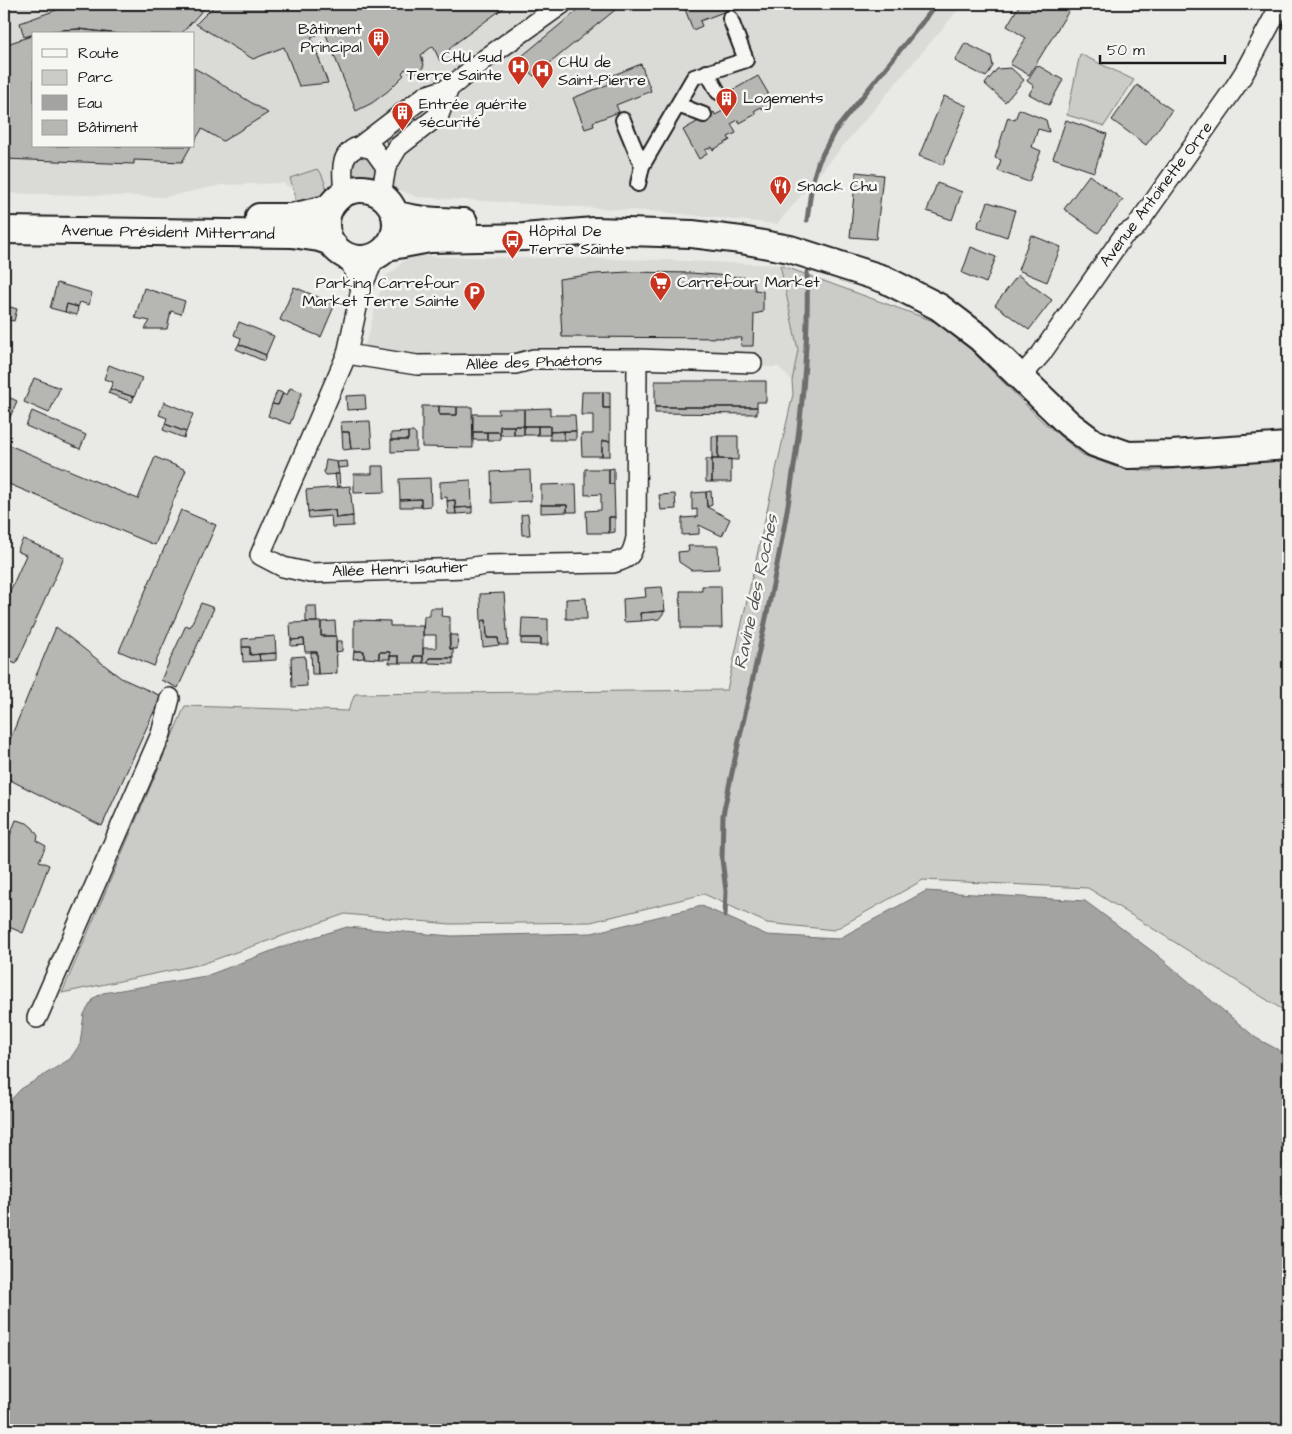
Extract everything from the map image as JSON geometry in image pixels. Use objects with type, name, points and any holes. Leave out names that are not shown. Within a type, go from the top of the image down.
[{"type":"main road","points":[[594,231],[562,226],[430,221],[388,205],[372,191],[362,189],[353,190],[337,201],[326,225],[340,249],[367,258],[382,251],[430,239],[524,237],[594,231],[692,234],[790,249],[884,278],[946,312],[980,338],[1069,424],[1094,443],[1128,455],[1288,446]]},
{"type":"main road","name":"Avenue Président Mitterrand","points":[[4,212],[292,217],[337,201]]},
{"type":"main road","points":[[382,251],[393,237],[396,225],[388,205]]},
{"type":"main road","name":"Avenue Président Mitterrand","points":[[4,230],[292,234],[320,238],[340,249]]},
{"type":"street","points":[[535,22],[552,4]]},
{"type":"street","points":[[337,201],[343,163],[347,153],[360,146],[425,96],[449,88],[485,59],[562,4]]},
{"type":"street","name":"Avenue Antoinette Orre","points":[[1020,378],[1040,354],[1124,235],[1135,228],[1233,90],[1244,74],[1281,4]]},
{"type":"street","points":[[638,184],[642,166],[694,77],[746,60],[730,18]]},
{"type":"street","points":[[707,72],[718,92]]},
{"type":"street","points":[[386,167],[398,147],[439,115],[449,88]]},
{"type":"street","points":[[678,105],[704,115]]},
{"type":"street","points":[[623,120],[642,166]]},
{"type":"street","points":[[360,146],[372,148],[386,167],[388,205]]},
{"type":"street","points":[[340,249],[361,289]]},
{"type":"street","name":"Allée Henri Isautier","points":[[382,251],[361,289],[347,354],[260,555],[283,567],[310,573],[467,568],[486,565],[613,563],[625,560],[632,552],[636,538],[637,359]]},
{"type":"street","name":"Allée des Phaétons","points":[[347,354],[417,365],[515,364],[534,359],[637,359],[752,363]]},
{"type":"street","points":[[37,1018],[161,734],[170,698]]},
{"type":"shaded area","name":"CHU de Saint-Pierre","points":[[4,4],[963,4],[777,224],[662,212],[417,197],[373,179],[355,178],[336,184],[322,196],[317,204],[283,183],[221,185],[166,197],[4,193]]},
{"type":"shaded area","points":[[408,257],[660,260],[779,265],[798,350],[792,381],[779,367],[636,366],[360,358],[385,276],[394,271]]},
{"type":"green space","points":[[1080,54],[1134,80],[1104,126],[1067,115]]},
{"type":"green space","points":[[365,154],[377,163],[375,180],[355,178],[350,180],[353,158]]},
{"type":"green space","points":[[317,169],[321,173],[328,191],[318,203],[295,205],[295,195],[290,178]]},
{"type":"green space","points":[[780,265],[936,322],[970,349],[1043,422],[1083,455],[1116,467],[1148,471],[1288,460],[1288,1013],[1088,888],[923,880],[834,930],[767,923],[704,894],[591,922],[450,924],[345,914],[202,964],[62,993],[185,706],[348,711],[355,694],[727,690],[793,394],[792,381],[798,350]]},
{"type":"water","points":[[926,891],[1085,901],[1156,954],[1256,1038],[1288,1055],[1288,1430],[4,1430],[4,1107],[21,1089],[70,1059],[80,1044],[84,1014],[94,998],[103,993],[206,976],[282,947],[347,927],[451,936],[592,933],[702,906],[767,935],[838,939]]},
{"type":"building","points":[[73,4],[208,4],[183,32],[103,32],[79,29],[32,32],[32,35],[24,37],[20,23]]},
{"type":"building","name":"Bâtiment Principal","points":[[216,4],[509,4],[453,45],[440,61],[433,46],[421,55],[424,65],[421,71],[412,73],[405,69],[402,73],[404,75],[388,91],[372,103],[356,111],[325,32],[311,37],[328,83],[299,86],[284,47],[253,59],[196,24]]},
{"type":"building","points":[[585,4],[610,4],[615,10],[534,76],[516,61]]},
{"type":"building","points":[[683,4],[724,4],[726,11],[700,21],[702,26],[693,30]]},
{"type":"building","points":[[1020,4],[1038,4],[1048,10],[1052,4],[1073,4],[1029,75],[1010,64],[1026,38],[1007,26]]},
{"type":"building","points":[[79,29],[103,32],[49,32]]},
{"type":"building","points":[[32,36],[32,148],[190,148],[182,162],[134,160],[134,164],[4,159],[4,45]]},
{"type":"building","points":[[965,43],[991,56],[993,66],[986,77],[955,61]]},
{"type":"building","points":[[641,64],[651,91],[616,105],[619,112],[593,122],[594,126],[585,129],[573,98],[609,84],[606,78]]},
{"type":"building","points":[[1037,65],[1063,80],[1049,105],[1029,94],[1034,86],[1027,81]]},
{"type":"building","points":[[1011,68],[1024,80],[1005,102],[985,84],[997,69]]},
{"type":"building","points":[[195,69],[268,113],[223,141],[202,129],[195,140]]},
{"type":"building","name":"Logements","points":[[758,76],[768,93],[766,96],[772,105],[763,110],[761,107],[754,111],[756,114],[740,123],[738,120],[731,124],[736,133],[728,137],[730,140],[713,150],[712,147],[705,150],[707,154],[699,159],[683,130],[714,112],[715,115],[723,111],[718,102],[725,98],[724,95]]},
{"type":"building","points":[[1137,85],[1172,110],[1146,145],[1112,120]]},
{"type":"building","points":[[944,96],[967,106],[943,165],[919,156]]},
{"type":"building","points":[[1019,109],[1046,120],[1049,132],[1038,129],[1032,147],[1041,151],[1029,182],[998,171],[1001,160],[995,158],[1008,117],[1015,120]]},
{"type":"building","name":"Entrée guérite sécurité","points":[[414,115],[422,126],[392,150],[384,138]]},
{"type":"building","points":[[1066,120],[1107,134],[1094,172],[1053,158]]},
{"type":"building","points":[[856,172],[883,175],[876,239],[850,237]]},
{"type":"building","points":[[1089,175],[1123,200],[1098,233],[1064,209]]},
{"type":"building","points":[[937,183],[962,192],[952,220],[927,211]]},
{"type":"building","points":[[988,202],[1015,210],[1007,237],[978,227],[979,220],[982,218]]},
{"type":"building","points":[[1031,235],[1061,247],[1047,282],[1018,270]]},
{"type":"building","points":[[971,247],[996,257],[986,283],[962,273]]},
{"type":"building","name":"Carrefour Market","points":[[628,272],[691,273],[753,278],[755,290],[763,291],[763,312],[754,314],[753,346],[741,346],[742,338],[562,337],[559,279]]},
{"type":"building","points":[[1018,275],[1052,300],[1029,330],[995,305]]},
{"type":"building","points":[[57,283],[92,293],[89,305],[80,302],[78,307],[67,304],[65,312],[50,308]]},
{"type":"building","points":[[294,287],[335,304],[321,337],[280,320]]},
{"type":"building","points":[[144,288],[185,301],[181,314],[171,311],[167,329],[145,329],[150,321],[135,318]]},
{"type":"building","points":[[67,304],[78,307],[77,315],[65,312]]},
{"type":"building","points":[[4,305],[17,309],[14,321],[4,319]]},
{"type":"building","points":[[239,322],[274,336],[266,355],[239,344],[241,338],[234,335]]},
{"type":"building","points":[[239,344],[266,355],[264,361],[236,349]]},
{"type":"building","points":[[109,365],[142,378],[134,397],[110,389],[113,382],[104,379]]},
{"type":"building","points":[[34,378],[60,388],[49,413],[24,402]]},
{"type":"building","points":[[655,381],[766,381],[766,402],[757,402],[757,407],[655,407]]},
{"type":"building","points":[[290,388],[302,392],[290,424],[268,416],[272,404],[278,405],[283,393],[287,395]]},
{"type":"building","points":[[110,389],[134,397],[132,402],[108,393]]},
{"type":"building","points":[[277,391],[283,393],[278,405],[272,404]]},
{"type":"building","points":[[582,392],[603,392],[603,408],[610,408],[610,441],[602,441],[602,456],[582,456],[581,434],[593,434],[593,415],[581,415]]},
{"type":"building","points":[[603,392],[610,392],[610,408],[603,408]]},
{"type":"building","points":[[4,395],[17,401],[4,431]]},
{"type":"building","points":[[365,395],[366,409],[347,410],[346,396]]},
{"type":"building","points":[[164,402],[193,414],[186,432],[165,424],[167,418],[159,415]]},
{"type":"building","points":[[422,406],[439,406],[439,415],[457,415],[457,407],[472,407],[473,448],[422,447]]},
{"type":"building","points":[[439,406],[457,407],[457,415],[439,415]]},
{"type":"building","points":[[655,407],[757,407],[757,414],[655,413]]},
{"type":"building","points":[[550,408],[550,415],[575,415],[576,431],[550,432],[550,426],[524,426],[524,409]]},
{"type":"building","points":[[498,409],[524,409],[524,426],[500,426],[500,432],[473,432],[473,414],[499,414]]},
{"type":"building","points":[[32,411],[86,435],[80,449],[26,426]]},
{"type":"building","points":[[370,421],[372,448],[351,449],[349,432],[342,432],[341,422]]},
{"type":"building","points":[[165,424],[186,432],[184,438],[163,430]]},
{"type":"building","points":[[500,426],[514,426],[514,435],[500,435]]},
{"type":"building","points":[[514,426],[524,426],[524,435],[514,435]]},
{"type":"building","points":[[524,426],[538,426],[538,435],[524,435]]},
{"type":"building","points":[[538,426],[550,426],[550,435],[538,435]]},
{"type":"building","points":[[564,431],[576,431],[576,440],[564,440]]},
{"type":"building","points":[[564,431],[564,440],[550,440],[550,432]]},
{"type":"building","points":[[342,432],[349,432],[351,449],[343,450]]},
{"type":"building","points":[[408,432],[413,432],[416,435],[416,451],[391,452],[391,440],[408,440]]},
{"type":"building","points":[[408,432],[408,440],[391,440],[391,433]]},
{"type":"building","points":[[473,432],[487,432],[487,440],[473,440]]},
{"type":"building","points":[[487,432],[500,432],[500,440],[487,440]]},
{"type":"building","points":[[712,436],[718,436],[718,459],[712,459]]},
{"type":"building","points":[[718,436],[738,436],[738,460],[718,459]]},
{"type":"building","points":[[602,441],[610,441],[610,456],[602,456]]},
{"type":"building","points":[[4,443],[138,499],[155,457],[186,470],[155,545],[4,482]]},
{"type":"building","points":[[706,459],[712,459],[712,482],[706,482]]},
{"type":"building","points":[[712,459],[731,459],[731,482],[712,482]]},
{"type":"building","points":[[326,460],[337,462],[339,474],[326,475],[324,472]]},
{"type":"building","points":[[347,461],[348,467],[338,468],[337,462]]},
{"type":"building","points":[[372,466],[384,466],[385,492],[354,493],[354,474],[372,474]]},
{"type":"building","points":[[614,468],[614,484],[609,484],[609,469]]},
{"type":"building","points":[[585,469],[609,469],[609,484],[614,484],[615,517],[609,517],[609,533],[587,533],[586,511],[601,510],[601,494],[585,495]]},
{"type":"building","points":[[530,470],[531,501],[492,503],[491,472]]},
{"type":"building","points":[[335,474],[339,474],[340,487],[337,487]]},
{"type":"building","points":[[430,478],[431,506],[421,507],[421,499],[400,500],[399,479]]},
{"type":"building","points":[[471,480],[472,507],[455,508],[455,500],[447,501],[447,497],[440,498],[440,482]]},
{"type":"building","points":[[576,484],[577,512],[567,512],[567,505],[541,505],[541,485]]},
{"type":"building","points":[[350,486],[353,516],[336,518],[335,510],[308,512],[306,490]]},
{"type":"building","points":[[711,491],[712,505],[707,507],[706,492]]},
{"type":"building","points":[[706,492],[707,507],[730,519],[722,536],[699,525],[699,534],[682,535],[682,518],[697,517],[697,509],[692,510],[692,493]]},
{"type":"building","points":[[675,494],[676,509],[661,510],[659,495]]},
{"type":"building","points":[[421,499],[421,507],[400,507],[400,500]]},
{"type":"building","points":[[455,500],[456,514],[448,514],[447,501]]},
{"type":"building","points":[[541,505],[567,505],[567,512],[541,513]]},
{"type":"building","points":[[472,507],[472,513],[456,514],[455,508]]},
{"type":"building","points":[[181,510],[216,525],[154,666],[119,651]]},
{"type":"building","points":[[335,510],[336,518],[353,516],[353,526],[332,527],[331,516],[309,518],[308,512]]},
{"type":"building","points":[[528,514],[530,535],[522,535],[521,515]]},
{"type":"building","points":[[609,517],[615,517],[615,532],[609,533]]},
{"type":"building","points":[[23,539],[64,557],[16,664],[4,659],[4,605],[26,555],[17,551]]},
{"type":"building","points":[[688,546],[718,546],[719,569],[691,570],[679,562],[678,552],[689,551]]},
{"type":"building","points":[[702,586],[721,586],[722,628],[681,628],[680,591],[702,591]]},
{"type":"building","points":[[662,587],[665,611],[640,613],[641,621],[624,622],[623,599],[646,597],[645,588]]},
{"type":"building","points":[[504,593],[508,645],[499,645],[498,638],[487,638],[486,620],[481,621],[480,594]]},
{"type":"building","points":[[586,598],[587,619],[566,619],[566,599]]},
{"type":"building","points":[[201,603],[214,608],[178,688],[161,680],[186,625],[190,627]]},
{"type":"building","points":[[306,606],[316,606],[317,622],[306,622]]},
{"type":"building","points":[[430,608],[442,608],[441,616],[450,617],[450,649],[453,649],[453,658],[429,658],[428,663],[423,663],[423,648],[436,648],[436,635],[423,635],[424,616],[430,616]]},
{"type":"building","points":[[665,611],[659,619],[641,621],[640,613]]},
{"type":"building","points":[[522,618],[548,619],[548,645],[541,645],[541,638],[521,638]]},
{"type":"building","points":[[354,620],[390,621],[390,626],[423,626],[423,656],[414,656],[414,663],[399,663],[399,656],[390,656],[390,652],[379,652],[379,659],[364,658],[364,651],[354,651]]},
{"type":"building","points":[[486,620],[487,638],[498,638],[499,645],[483,647],[481,621]]},
{"type":"building","points":[[335,621],[336,636],[321,636],[321,622]]},
{"type":"building","points":[[321,622],[321,636],[336,636],[337,673],[318,674],[317,652],[305,652],[304,639],[291,640],[290,623]]},
{"type":"building","points":[[56,627],[121,678],[161,696],[102,826],[4,777],[4,754]]},
{"type":"building","points":[[449,635],[458,635],[457,649],[450,649]]},
{"type":"building","points":[[275,636],[276,653],[250,655],[250,647],[242,647],[242,639]]},
{"type":"building","points":[[521,638],[541,638],[541,645],[521,644]]},
{"type":"building","points":[[304,639],[305,645],[291,646],[291,640]]},
{"type":"building","points":[[336,641],[342,641],[342,651],[336,652]]},
{"type":"building","points":[[242,647],[250,647],[250,655],[259,654],[260,661],[243,662]]},
{"type":"building","points":[[354,651],[364,651],[364,658],[353,659]]},
{"type":"building","points":[[311,652],[317,652],[318,674],[312,674]]},
{"type":"building","points":[[379,652],[390,652],[390,659],[379,659]]},
{"type":"building","points":[[276,653],[276,660],[260,661],[259,654]]},
{"type":"building","points":[[305,656],[307,686],[292,687],[291,657]]},
{"type":"building","points":[[390,656],[399,656],[399,663],[389,663]]},
{"type":"building","points":[[414,656],[423,656],[423,663],[414,663]]},
{"type":"building","points":[[429,658],[453,658],[453,664],[428,663]]},
{"type":"building","points":[[16,820],[27,823],[33,828],[38,836],[37,841],[46,846],[39,861],[49,865],[23,933],[4,925],[4,848]]},
{"type":"waterway","name":"Ravine des Roches","points":[[807,220],[812,183],[818,163],[834,132],[937,4]]},
{"type":"waterway","name":"Ravine des Roches","points":[[725,916],[726,891],[722,859],[723,815],[781,545],[792,478],[801,410],[806,341],[807,272]]},
{"type":"place","name":"Bâtiment Principal","points":[[378,57]]},
{"type":"place","name":"CHU sud Terre Sainte","points":[[518,85]]},
{"type":"place","name":"CHU de Saint-Pierre","points":[[542,90]]},
{"type":"place","name":"Logements","points":[[727,117]]},
{"type":"place","name":"Entrée guérite sécurité","points":[[403,132]]},
{"type":"place","name":"Snack Chu","points":[[781,205]]},
{"type":"place","name":"Hôpital De Terre Sainte","points":[[513,259]]},
{"type":"place","name":"Carrefour Market","points":[[661,301]]},
{"type":"place","name":"Parking Carrefour Market Terre Sainte","points":[[475,311]]}]
